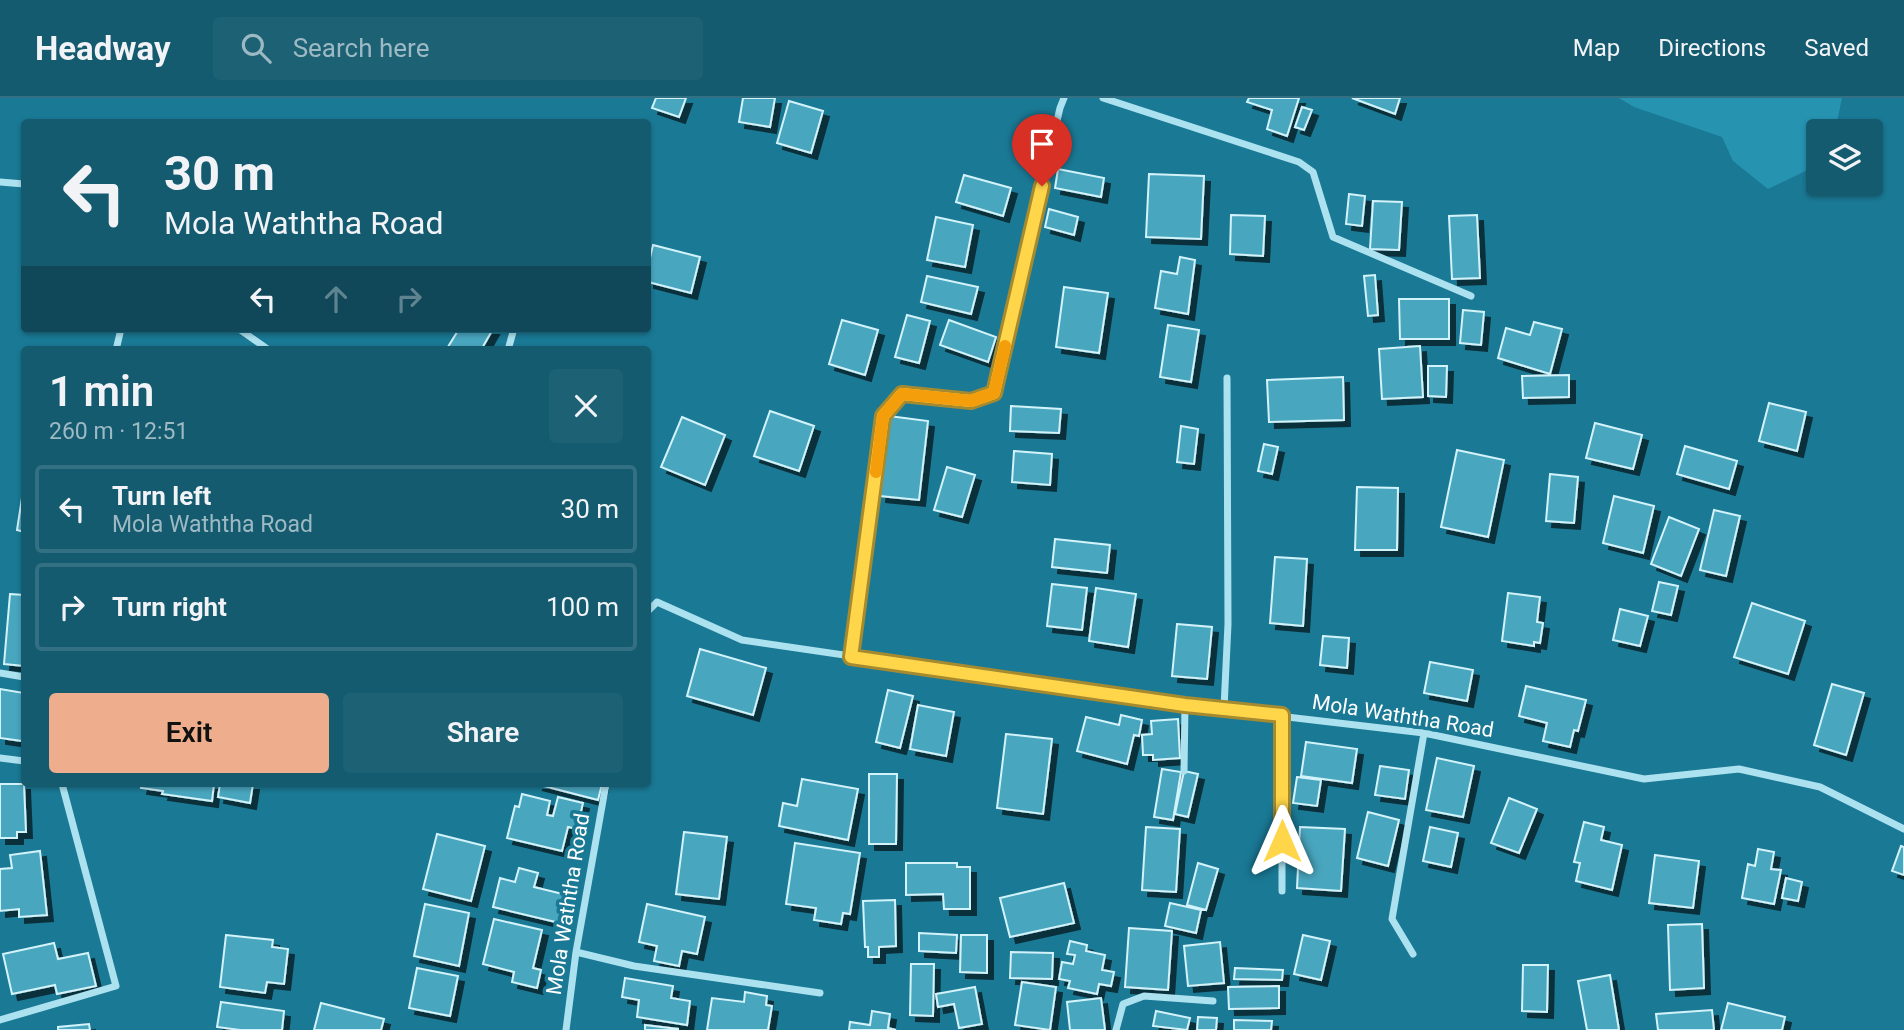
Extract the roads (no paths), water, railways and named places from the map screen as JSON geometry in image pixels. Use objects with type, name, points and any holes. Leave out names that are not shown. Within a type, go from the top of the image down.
[{"type":"street","points":[[851,657],[883,416],[902,394],[971,401],[994,393],[1064,98]]},
{"type":"street","points":[[1103,98],[1299,162],[1313,172],[1333,237],[1471,296]]},
{"type":"street","points":[[0,182],[21,184]]},
{"type":"street","points":[[245,333],[263,346]]},
{"type":"street","points":[[1224,708],[1228,624],[1227,378]]},
{"type":"street","name":"Mola Waththa Road","points":[[651,608],[657,602],[742,640],[1185,705],[1424,733],[1644,779],[1739,769],[1820,787],[1904,829]]},
{"type":"street","points":[[0,673],[21,676]]},
{"type":"street","points":[[1184,771],[1185,705]]},
{"type":"street","points":[[1282,715],[1282,891]]},
{"type":"street","points":[[1413,954],[1392,919],[1424,733]]},
{"type":"street","points":[[0,758],[21,761]]},
{"type":"street","points":[[0,1020],[116,986],[63,787]]},
{"type":"street","name":"Mola Waththa Road","points":[[566,1030],[576,952],[605,787]]},
{"type":"street","points":[[576,952],[634,966],[820,993]]},
{"type":"street","points":[[1116,1030],[1123,1004],[1144,996],[1213,1001]]}]
